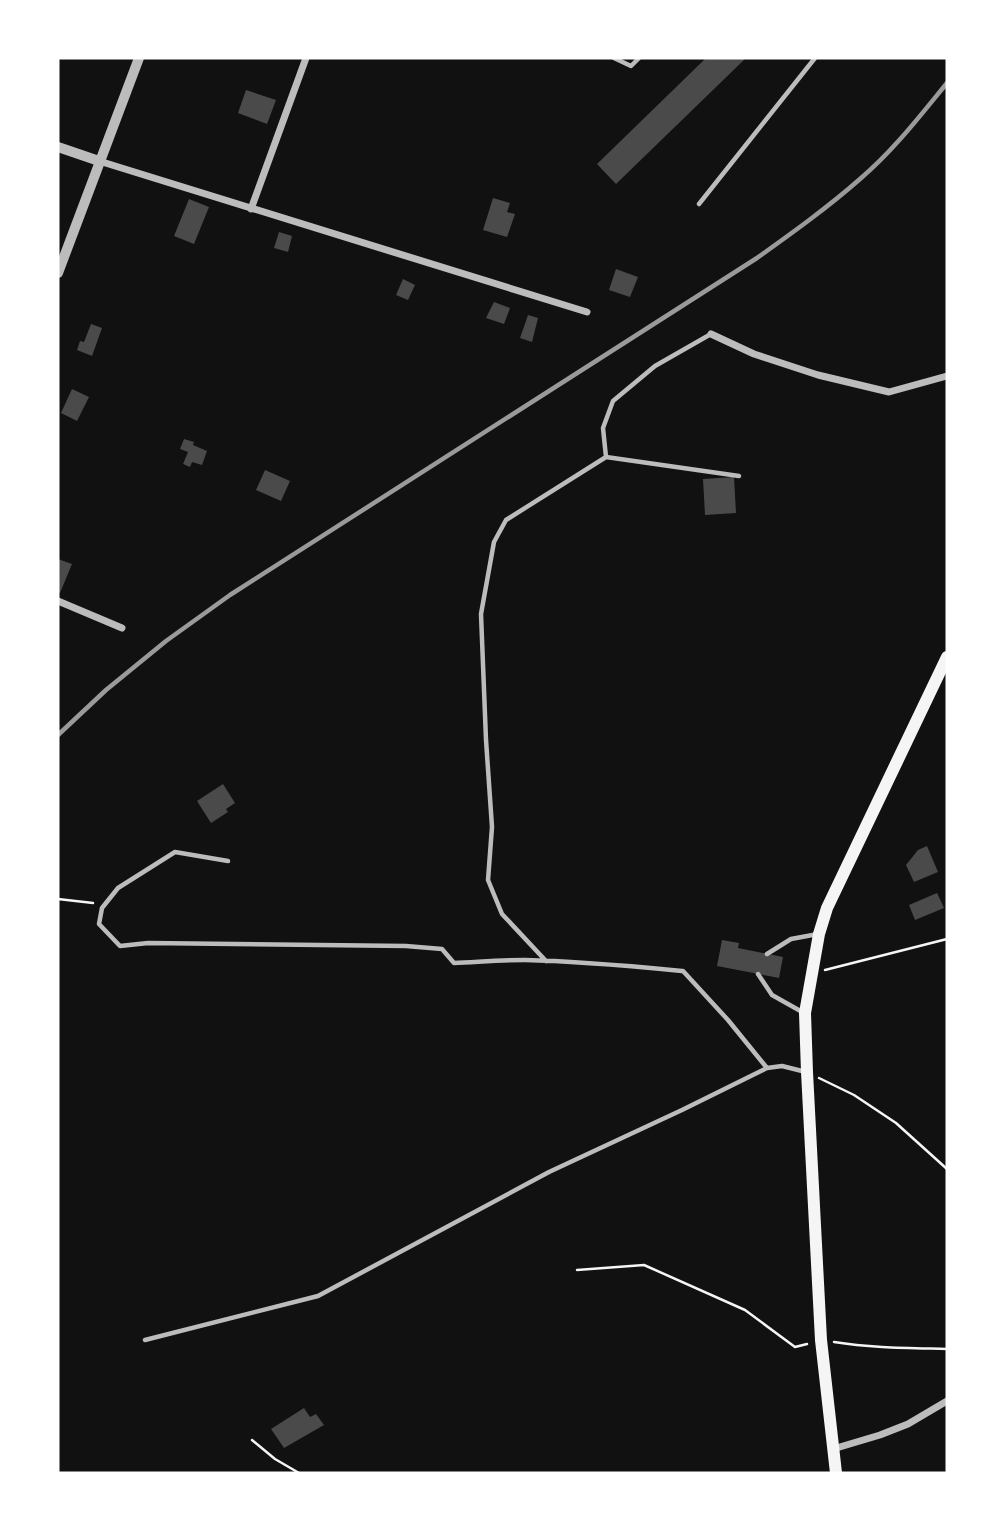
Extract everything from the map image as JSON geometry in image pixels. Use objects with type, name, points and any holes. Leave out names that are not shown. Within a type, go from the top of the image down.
[{"type":"main road","points":[[836,1473],[821,1340],[805,1013],[818,934],[827,908],[947,657]]},
{"type":"street","points":[[58,273],[139,58]]},
{"type":"street","points":[[251,209],[306,58]]},
{"type":"street","points":[[58,147],[587,312]]},
{"type":"street","points":[[711,334],[754,354],[818,375],[889,392],[947,376]]},
{"type":"street","points":[[58,601],[122,628]]},
{"type":"street","points":[[833,1449],[880,1436],[908,1424],[947,1401]]},
{"type":"lane","points":[[614,58],[631,66],[639,58]]},
{"type":"lane","points":[[699,204],[815,58]]},
{"type":"lane","points":[[606,457],[603,428],[613,401],[655,366],[711,334]]},
{"type":"lane","points":[[546,961],[502,915],[488,880],[492,827],[481,614],[494,542],[506,520],[606,457],[739,475]]},
{"type":"lane","points":[[228,861],[175,852],[118,888],[102,908],[99,924],[120,946],[148,943],[406,946],[442,949],[454,963],[522,960],[683,971],[767,1068]]},
{"type":"lane","points":[[767,954],[790,939],[818,934]]},
{"type":"lane","points":[[758,974],[772,995],[805,1013]]},
{"type":"lane","points":[[145,1340],[318,1296],[549,1172],[767,1068],[782,1066],[807,1072]]},
{"type":"path","points":[[58,899],[105,905]]},
{"type":"path","points":[[812,973],[947,939]]},
{"type":"path","points":[[807,1072],[854,1095],[896,1123],[947,1170]]},
{"type":"path","points":[[577,1270],[644,1265],[745,1310],[795,1347],[821,1340],[855,1345],[947,1349]]},
{"type":"path","points":[[252,1440],[275,1459],[299,1473]]},
{"type":"building","points":[[706,58],[746,58],[616,184],[597,164]]},
{"type":"building","points":[[246,90],[276,100],[267,124],[238,113]]},
{"type":"building","points":[[493,198],[510,203],[507,212],[515,214],[507,237],[483,230]]},
{"type":"building","points":[[189,199],[209,207],[194,244],[174,236]]},
{"type":"building","points":[[279,232],[292,236],[288,252],[274,248]]},
{"type":"building","points":[[616,269],[638,277],[630,297],[609,290]]},
{"type":"building","points":[[403,279],[415,285],[408,300],[396,295]]},
{"type":"building","points":[[494,302],[510,308],[504,324],[486,318]]},
{"type":"building","points":[[528,315],[538,318],[532,342],[520,338]]},
{"type":"building","points":[[91,324],[102,328],[92,356],[77,350],[80,341],[84,342]]},
{"type":"building","points":[[72,389],[89,397],[77,421],[61,413]]},
{"type":"building","points":[[184,439],[207,451],[202,465],[192,462],[190,467],[183,464],[188,452],[180,449]]},
{"type":"building","points":[[265,470],[290,481],[281,501],[256,490]]},
{"type":"building","points":[[734,477],[736,513],[705,515],[703,479]]},
{"type":"building","points":[[58,559],[72,564],[60,593],[58,592]]},
{"type":"building","points":[[223,784],[235,803],[226,809],[228,812],[211,823],[197,801]]},
{"type":"building","points":[[927,846],[938,872],[914,882],[906,865],[918,850]]},
{"type":"building","points":[[937,893],[944,908],[915,920],[909,905]]},
{"type":"building","points":[[722,940],[739,943],[738,948],[783,957],[779,978],[717,966]]},
{"type":"building","points":[[304,1408],[310,1417],[316,1414],[324,1425],[284,1448],[271,1429]]},
{"type":"railway","points":[[58,735],[106,690],[166,641],[230,595],[757,258],[796,230],[884,157],[947,83]]}]
